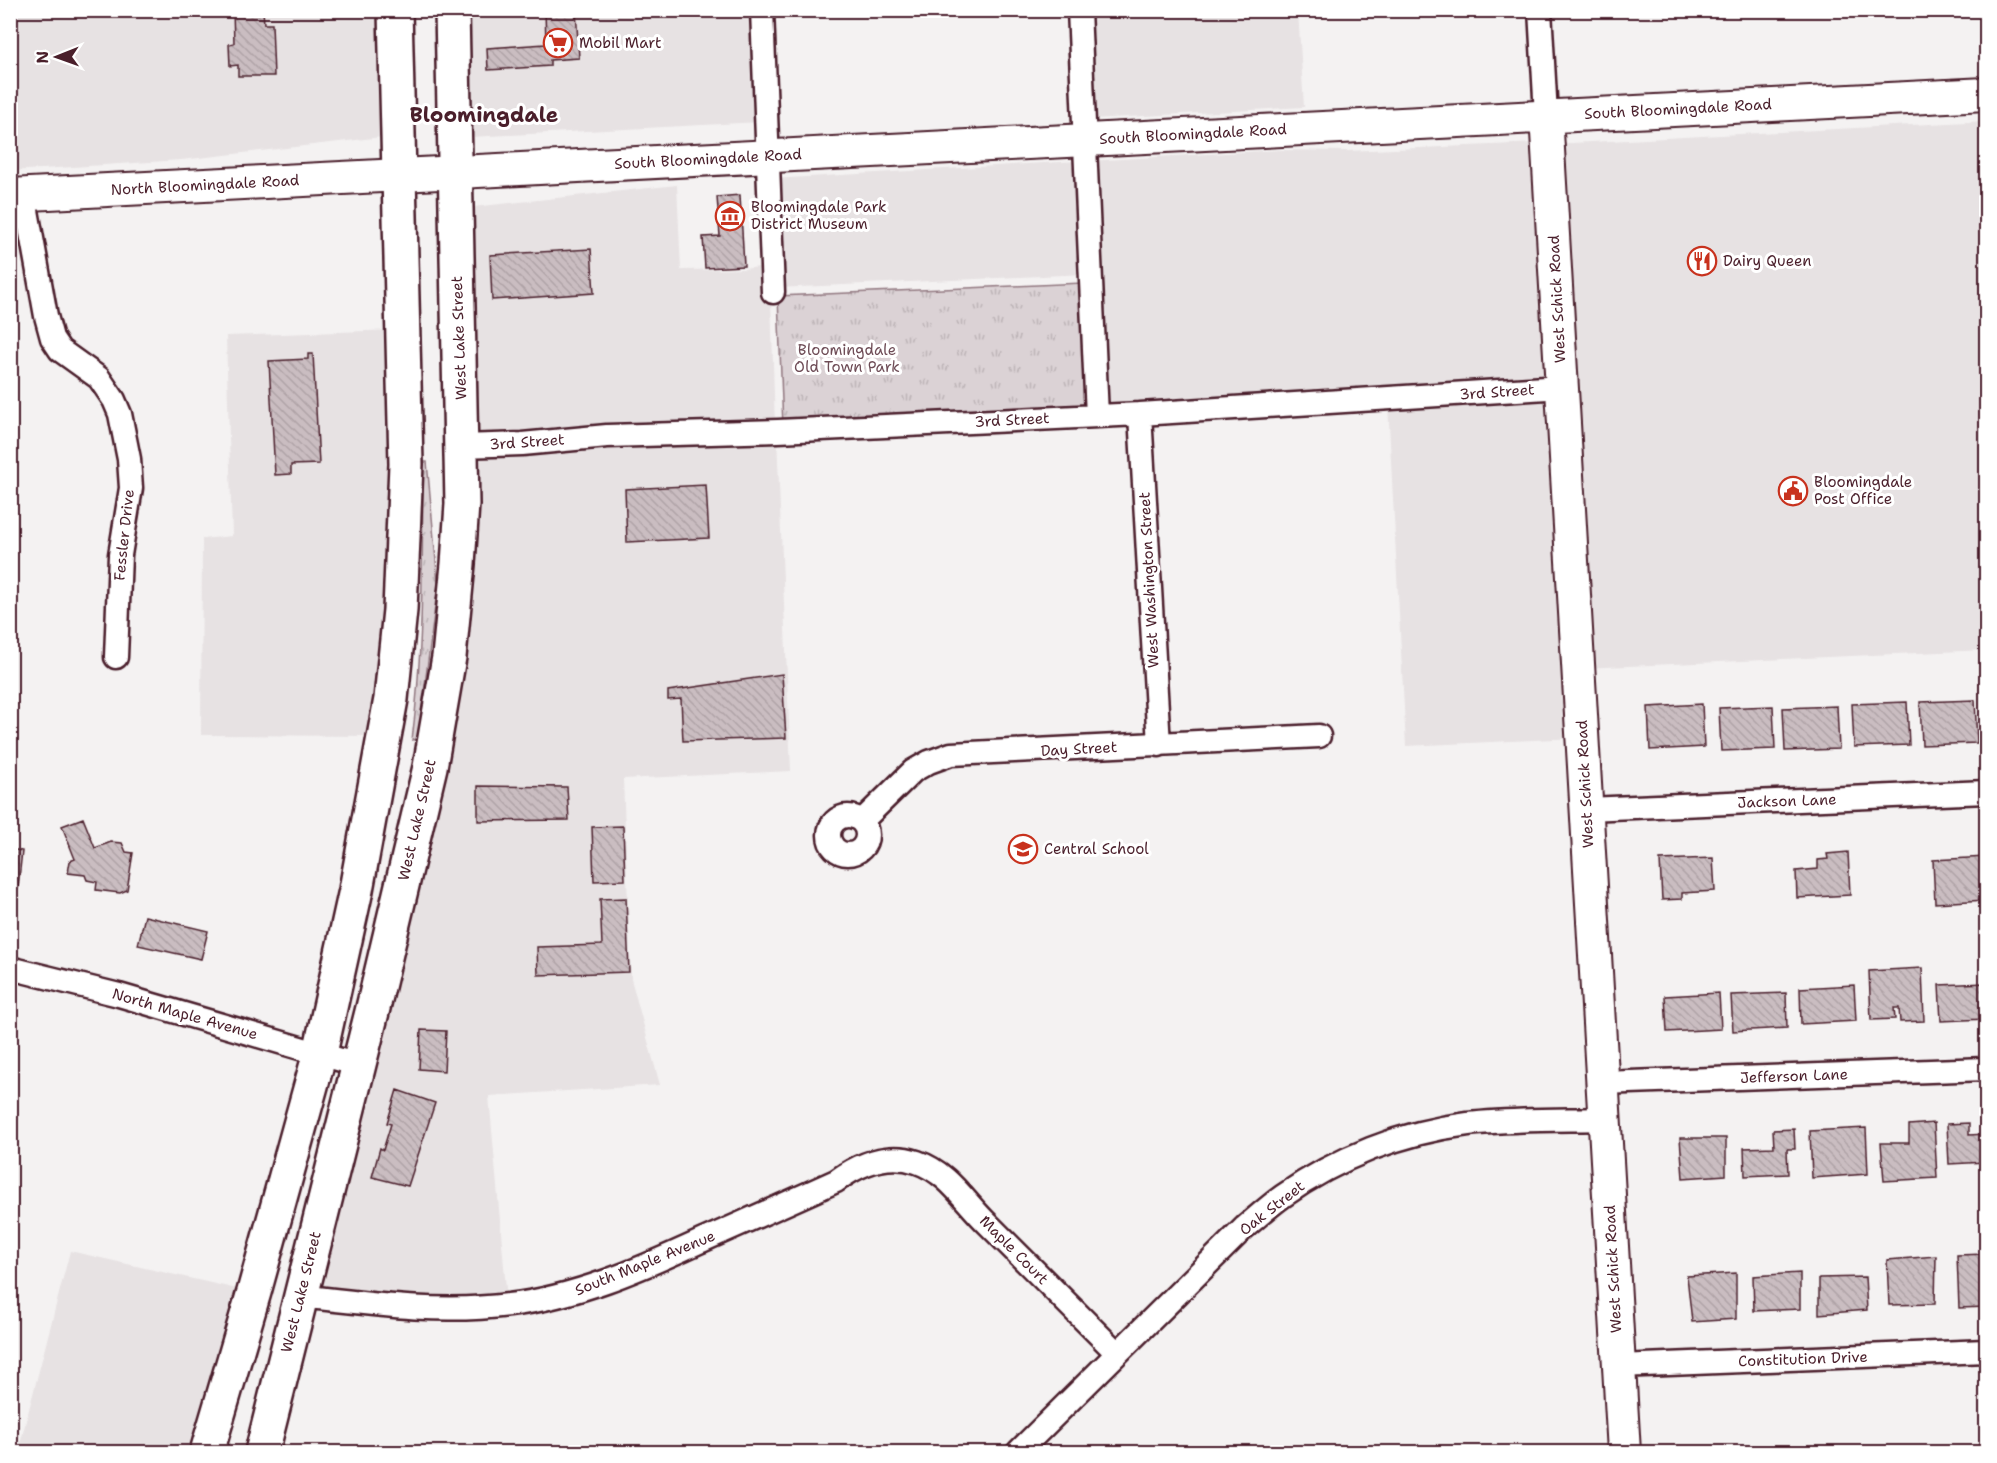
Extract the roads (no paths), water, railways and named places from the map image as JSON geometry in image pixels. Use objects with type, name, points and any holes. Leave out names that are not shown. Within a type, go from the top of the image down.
[{"type":"main road","points":[[207,1452],[320,1053],[356,890],[391,699],[400,610],[406,464],[395,10]]},
{"type":"main road","name":"West Lake Street","points":[[262,1452],[430,767],[445,679],[458,564],[462,504],[452,10]]},
{"type":"main road","name":"South Bloomingdale Road","points":[[400,175],[1986,94]]},
{"type":"main road","name":"West Schick Road","points":[[1546,115],[1623,1452]]},
{"type":"main road","name":"North Bloomingdale Road","points":[[17,194],[400,175]]},
{"type":"street","points":[[762,10],[772,292]]},
{"type":"street","points":[[1079,10],[1097,416]]},
{"type":"street","points":[[1540,10],[1546,115]]},
{"type":"street","name":"Fessler Drive","points":[[17,194],[52,338],[66,356],[99,378],[114,400],[120,414],[129,459],[131,488],[120,555],[116,657]]},
{"type":"street","name":"3rd Street","points":[[461,446],[522,444],[607,436],[1140,414],[1562,387]]},
{"type":"street","name":"West Washington Street","points":[[1140,414],[1159,745]]},
{"type":"street","name":"Day Street","points":[[862,821],[913,771],[951,754],[1319,736]]},
{"type":"street","name":"Jackson Lane","points":[[1587,809],[1986,792]]},
{"type":"street","name":"North Maple Avenue","points":[[10,968],[119,994],[358,1065]]},
{"type":"street","name":"Jefferson Lane","points":[[1602,1083],[1986,1070]]},
{"type":"street","name":"Oak Street","points":[[1018,1452],[1244,1228],[1283,1196],[1331,1166],[1379,1145],[1432,1130],[1469,1124],[1605,1119]]},
{"type":"street","name":"South Maple Avenue","points":[[300,1296],[399,1308],[455,1310],[510,1305],[557,1297],[645,1266],[836,1181],[852,1170],[869,1163],[888,1158],[904,1160]]},
{"type":"street","name":"Maple Court","points":[[904,1160],[916,1162],[940,1172],[981,1218],[1117,1353]]},
{"type":"street","name":"Constitution Drive","points":[[1618,1366],[1986,1351]]},
{"type":"place","name":"Mobil Mart","points":[[558,43]]},
{"type":"place","name":"Bloomingdale Park District Museum","points":[[730,216]]},
{"type":"place","name":"Dairy Queen","points":[[1702,261]]},
{"type":"place","name":"Bloomingdale Post Office","points":[[1793,491]]},
{"type":"place","name":"Central School","points":[[1023,849]]},
{"type":"district","name":"Bloomingdale","points":[[484,115]]},
{"type":"park label","name":"Bloomingdale Old Town Park","points":[[847,358]]}]
